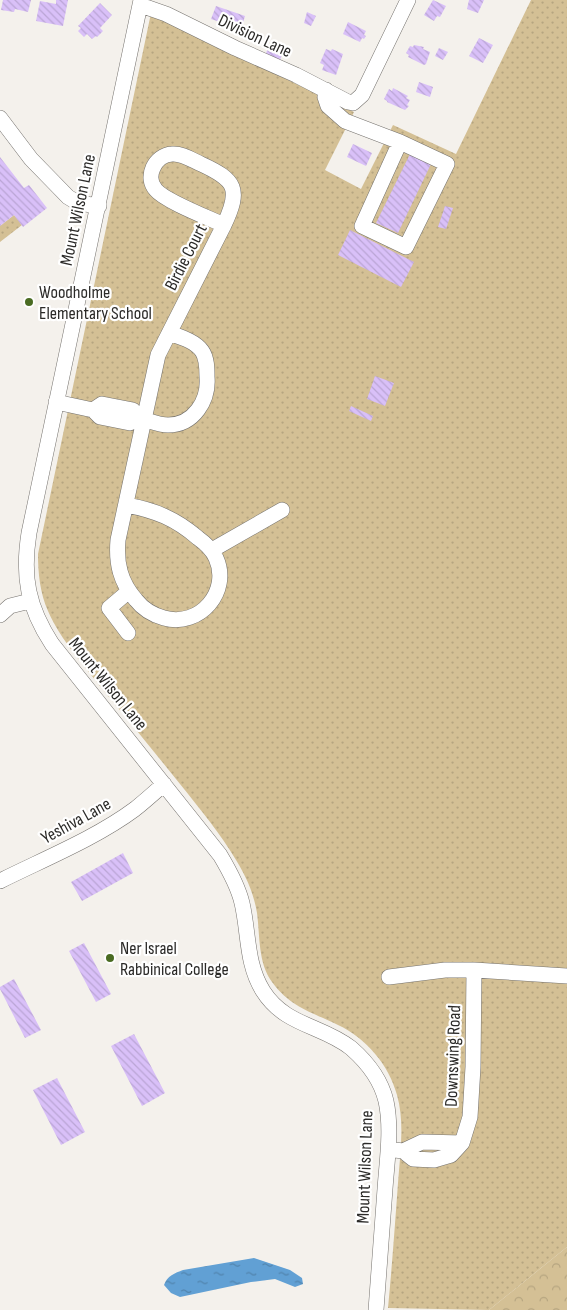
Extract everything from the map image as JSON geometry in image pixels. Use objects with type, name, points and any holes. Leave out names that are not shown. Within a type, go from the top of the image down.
[{"type":"street","name":"Division Lane","points":[[140,2],[353,103],[362,95],[408,0]]},
{"type":"street","name":"Mount Wilson Lane","points":[[140,2],[26,552],[25,569],[30,601],[52,644],[220,855],[234,879],[243,907],[253,971],[256,980],[268,999],[289,1017],[349,1047],[374,1074],[386,1101],[395,1150],[376,1310]]},
{"type":"street","points":[[326,90],[325,97],[328,106],[345,120],[400,142],[447,164],[406,247],[362,226],[400,142]]},
{"type":"street","points":[[0,118],[31,159],[72,200],[98,206]]},
{"type":"street","name":"Birdie Court","points":[[212,550],[219,568],[218,589],[208,606],[197,615],[176,620],[160,617],[144,608],[122,580],[117,560],[118,540],[142,418],[158,355],[224,225],[232,206],[234,193],[230,182],[225,177],[178,154],[167,154],[158,160],[154,165],[150,178],[155,190],[165,198],[224,225]]},
{"type":"street","points":[[56,402],[93,410],[102,404],[133,410],[142,418],[167,425],[183,421],[198,410],[204,401],[208,389],[206,361],[204,353],[192,343],[169,332]]},
{"type":"street","points":[[126,505],[152,510],[172,518],[212,550],[282,510]]},
{"type":"street","points":[[128,633],[110,608],[129,591]]},
{"type":"street","points":[[0,616],[10,606],[30,601]]},
{"type":"street","name":"Yeshiva Lane","points":[[0,882],[108,826],[134,810],[164,784]]},
{"type":"street","points":[[389,977],[445,970],[567,976]]},
{"type":"street","name":"Downswing Road","points":[[395,1150],[422,1142],[462,1143],[470,1117],[473,1067],[474,970]]},
{"type":"green space","points":[[531,0],[567,0],[567,1247],[489,1310],[388,1308],[401,1117],[397,1095],[388,1073],[375,1054],[358,1037],[294,1004],[279,991],[267,975],[262,958],[254,899],[243,872],[210,821],[81,663],[59,632],[48,611],[41,590],[38,554],[151,13],[354,112],[325,170],[361,189],[393,125],[456,154]]},
{"type":"green space","points":[[14,215],[22,225],[0,242],[0,226]]},
{"type":"green space","points":[[567,1247],[567,1310],[489,1310]]},
{"type":"water","points":[[254,1258],[290,1270],[302,1278],[303,1284],[295,1287],[275,1279],[251,1282],[180,1297],[171,1293],[164,1285],[169,1277],[183,1270]]},
{"type":"building","points":[[3,0],[31,0],[28,12],[15,9],[14,12],[1,10]]},
{"type":"building","points":[[56,0],[68,0],[63,26],[36,21],[40,1],[56,4]]},
{"type":"building","points":[[433,0],[446,6],[440,17],[437,16],[434,21],[424,15]]},
{"type":"building","points":[[469,0],[484,0],[478,13],[467,9]]},
{"type":"building","points":[[100,3],[112,15],[100,28],[103,31],[97,37],[92,39],[87,34],[84,37],[78,31],[81,28],[78,26]]},
{"type":"building","points":[[216,6],[245,16],[241,29],[211,19]]},
{"type":"building","points":[[307,12],[316,16],[311,26],[304,23]]},
{"type":"building","points":[[348,22],[366,31],[364,39],[362,38],[360,42],[343,34]]},
{"type":"building","points":[[479,38],[493,45],[483,63],[469,56]]},
{"type":"building","points":[[414,45],[424,47],[423,49],[430,52],[426,64],[424,65],[408,57],[409,55],[406,53],[410,46],[413,47]]},
{"type":"building","points":[[268,48],[282,55],[279,62],[265,56]]},
{"type":"building","points":[[439,48],[448,52],[443,60],[435,56]]},
{"type":"building","points":[[326,49],[331,51],[332,49],[343,54],[336,75],[322,70],[324,65],[320,63]]},
{"type":"building","points":[[419,82],[433,87],[430,97],[416,92]]},
{"type":"building","points":[[393,88],[408,96],[406,98],[410,100],[407,105],[409,106],[405,110],[384,99],[389,89],[392,91]]},
{"type":"building","points":[[353,144],[372,153],[366,166],[347,157]]},
{"type":"building","points":[[410,154],[431,164],[398,233],[376,223]]},
{"type":"building","points":[[0,157],[24,188],[29,185],[47,208],[23,227],[14,215],[0,226]]},
{"type":"building","points":[[445,206],[453,208],[446,229],[438,227]]},
{"type":"building","points":[[350,230],[414,262],[401,287],[338,255]]},
{"type":"building","points":[[375,376],[394,383],[385,406],[367,399]]},
{"type":"building","points":[[351,406],[373,416],[371,421],[349,411]]},
{"type":"building","points":[[123,853],[133,873],[82,901],[71,882]]},
{"type":"building","points":[[84,943],[111,994],[96,1002],[69,951]]},
{"type":"building","points":[[14,979],[41,1030],[25,1038],[0,989],[0,987]]},
{"type":"building","points":[[134,1034],[165,1093],[142,1106],[111,1046]]},
{"type":"building","points":[[57,1078],[85,1132],[61,1145],[33,1090]]},
{"type":"place","name":"Woodholme Elementary School","points":[[29,302]]},
{"type":"place","name":"Ner Israel Rabbinical College","points":[[110,958]]}]
